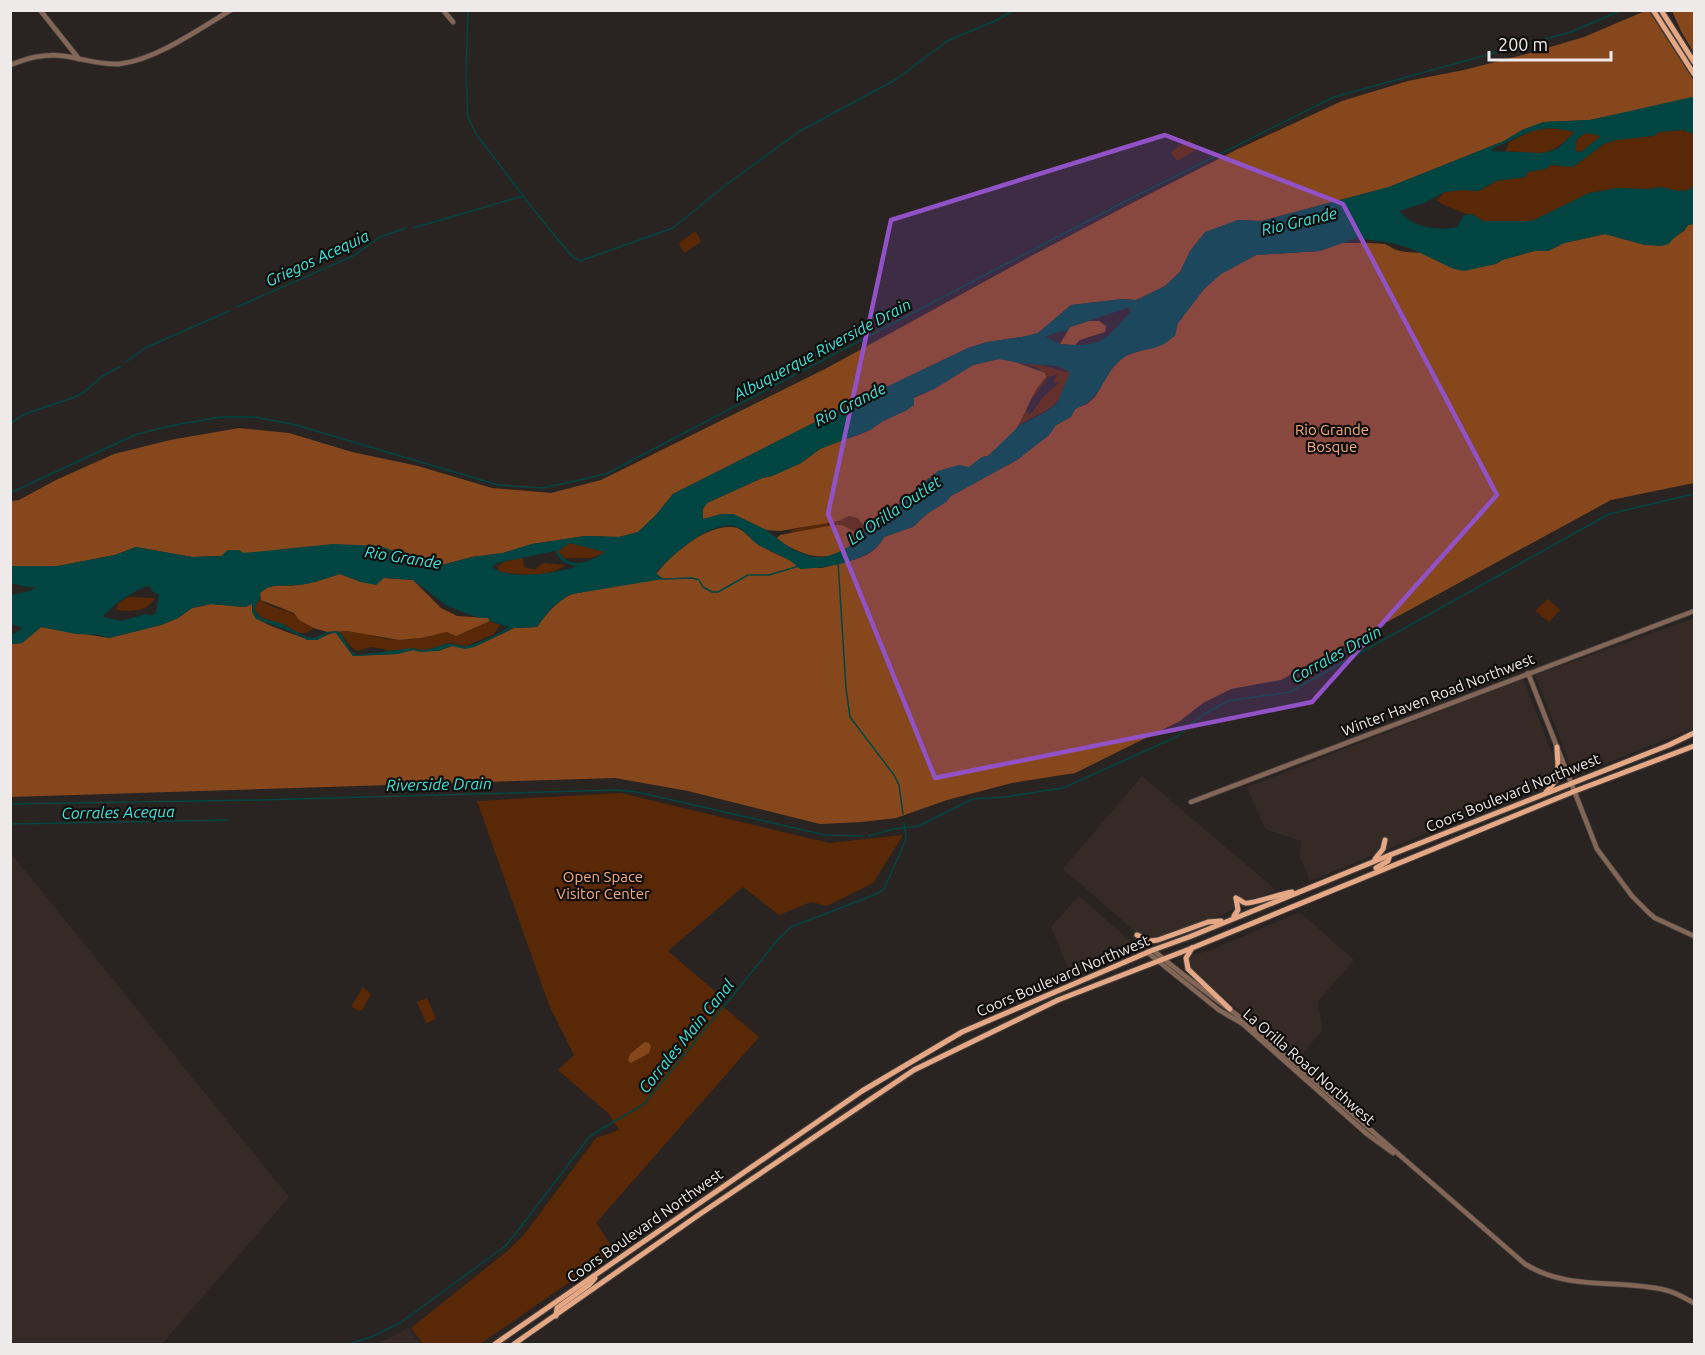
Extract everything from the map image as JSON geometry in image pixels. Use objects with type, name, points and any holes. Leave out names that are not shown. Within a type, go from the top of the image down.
[{"type":"main road","points":[[1653,10],[1695,62]]},
{"type":"main road","points":[[1661,10],[1695,74]]},
{"type":"main road","name":"Coors Boulevard Northwest","points":[[495,1344],[862,1091],[927,1052],[994,1017],[1150,951],[1695,733]]},
{"type":"main road","name":"Coors Boulevard Northwest","points":[[514,1344],[700,1214],[914,1070],[1058,1000],[1192,948],[1575,791],[1695,746]]},
{"type":"main road","points":[[1542,795],[1553,785],[1558,775],[1557,747]]},
{"type":"main road","points":[[1371,863],[1383,849],[1385,840]]},
{"type":"main road","points":[[1307,901],[1317,893],[1382,866],[1390,855]]},
{"type":"main road","points":[[1137,935],[1150,941],[1158,940],[1208,922],[1230,919],[1238,910],[1236,898],[1252,903],[1276,894],[1303,890]]},
{"type":"main road","points":[[1192,948],[1186,958],[1188,969],[1230,1009]]},
{"type":"main road","points":[[556,1316],[557,1308],[589,1285],[597,1274]]},
{"type":"street","points":[[40,10],[79,59]]},
{"type":"street","points":[[10,65],[43,56],[57,55],[112,64],[139,59],[231,10]]},
{"type":"street","points":[[443,10],[453,22]]},
{"type":"street","name":"Winter Haven Road Northwest","points":[[1191,802],[1695,611]]},
{"type":"street","points":[[1528,673],[1597,849],[1632,896],[1655,918],[1695,936]]},
{"type":"street","name":"La Orilla Road Northwest","points":[[1150,951],[1219,1011],[1238,1020],[1367,1134],[1399,1155]]},
{"type":"street","name":"La Orilla Road Northwest","points":[[1161,960],[1217,1002],[1230,1009],[1515,1257],[1535,1271],[1559,1279],[1666,1290],[1695,1303]]},
{"type":"highlighted area","points":[[1165,135],[1343,204],[1497,495],[1312,702],[935,778],[828,514],[891,220]]},
{"type":"shaded area","points":[[1694,618],[1694,728],[1575,776],[1535,675]]},
{"type":"shaded area","points":[[1523,679],[1557,765],[1557,771],[1549,787],[1541,791],[1530,791],[1310,881],[1300,857],[1301,841],[1265,829],[1247,787]]},
{"type":"shaded area","points":[[1142,776],[1276,890],[1220,916],[1159,937],[1146,937],[1137,933],[1063,869]]},
{"type":"shaded area","points":[[10,852],[289,1197],[162,1344],[11,1344]]},
{"type":"shaded area","points":[[1079,896],[1136,946],[1136,950],[1071,975],[1051,927]]},
{"type":"shaded area","points":[[1300,912],[1354,960],[1318,1001],[1322,1031],[1296,1060],[1191,969],[1189,959],[1194,954],[1209,951]]},
{"type":"shaded area","points":[[408,1327],[420,1344],[374,1344],[389,1339]]},
{"type":"green space","points":[[1649,11],[1694,81],[1694,98],[1590,120],[1544,122],[1522,130],[1504,141],[1389,187],[1261,221],[1238,220],[1206,232],[1190,251],[1180,272],[1165,286],[1136,300],[1122,299],[1071,305],[1038,333],[987,342],[968,348],[673,494],[638,532],[619,537],[585,536],[532,544],[503,553],[472,557],[442,565],[243,553],[239,550],[221,556],[192,557],[136,547],[115,555],[58,566],[11,566],[11,501],[19,500],[56,480],[114,454],[170,440],[239,428],[289,433],[352,452],[418,466],[492,488],[551,493],[601,480],[825,369],[1132,203],[1238,149],[1342,101],[1408,81],[1464,70],[1584,37]]},
{"type":"green space","points":[[1672,11],[1694,11],[1694,53],[1681,31]]},
{"type":"green space","points":[[1550,128],[1572,131],[1573,134],[1564,142],[1543,153],[1506,151],[1509,142],[1532,131]]},
{"type":"green space","points":[[1682,130],[1694,134],[1694,186],[1689,190],[1678,191],[1661,187],[1617,188],[1589,193],[1532,221],[1483,221],[1437,200],[1444,192],[1479,191],[1496,181],[1525,177],[1528,172],[1545,169],[1551,165],[1573,167],[1604,144],[1616,140]]},
{"type":"green space","points":[[1587,133],[1601,136],[1581,152],[1575,151],[1577,140]]},
{"type":"green space","points":[[1190,140],[1196,150],[1177,161],[1171,152]]},
{"type":"green space","name":"Rio Grande Bosque","points":[[1694,224],[1694,483],[1611,500],[1281,680],[1231,689],[1203,703],[1180,721],[1075,773],[1012,783],[947,800],[896,818],[820,824],[688,791],[615,778],[11,797],[10,644],[22,643],[41,627],[109,638],[161,625],[178,618],[192,608],[211,604],[245,607],[252,604],[252,612],[262,621],[296,635],[313,640],[336,633],[353,656],[397,654],[413,650],[438,651],[452,646],[474,647],[514,628],[537,627],[553,608],[572,594],[662,578],[656,574],[680,550],[700,536],[722,528],[736,528],[778,555],[804,565],[823,568],[867,554],[881,543],[884,537],[913,527],[951,496],[1017,460],[1049,435],[1056,425],[1071,417],[1075,409],[1087,404],[1095,397],[1112,368],[1125,356],[1143,350],[1178,323],[1204,289],[1221,274],[1256,255],[1320,251],[1340,243],[1385,244],[1396,250],[1422,253],[1454,269],[1496,264],[1502,260],[1534,251],[1548,251],[1564,243],[1605,234],[1645,245],[1673,238],[1684,231],[1688,225]]},
{"type":"green space","points":[[694,232],[697,233],[701,242],[683,252],[679,243]]},
{"type":"green space","points":[[1089,321],[1099,321],[1106,326],[1105,332],[1080,340],[1075,345],[1060,344],[1070,327]]},
{"type":"green space","points":[[999,359],[1010,360],[1045,373],[1046,377],[1034,394],[1016,429],[988,456],[982,457],[968,468],[958,467],[940,471],[925,481],[902,503],[871,522],[863,525],[858,518],[849,516],[839,521],[780,531],[766,530],[733,514],[703,519],[703,509],[707,503],[801,463],[833,442],[870,430],[907,410],[914,398],[934,389],[973,365]]},
{"type":"green space","points":[[1010,360],[1070,372],[1066,386],[1057,402],[1018,426],[1027,410],[1028,414],[1031,414],[1043,397],[1060,382],[1054,383],[1058,374],[1048,377],[1032,399],[1035,388],[1046,377],[1038,368]]},
{"type":"green space","points":[[849,516],[858,518],[863,525],[872,523],[861,535],[842,525],[792,533],[791,530],[839,521]]},
{"type":"green space","points":[[842,525],[861,535],[841,552],[820,557],[798,551],[776,539],[780,535]]},
{"type":"green space","points":[[570,543],[606,552],[592,558],[562,558],[558,551]]},
{"type":"green space","points":[[523,558],[524,567],[536,570],[544,563],[565,565],[542,574],[498,572],[498,567],[505,561]]},
{"type":"green space","points":[[340,574],[361,582],[384,578],[413,580],[441,608],[457,616],[488,618],[490,621],[456,636],[447,632],[399,640],[347,631],[327,632],[299,620],[294,613],[261,600],[260,593],[269,587],[308,583]]},
{"type":"green space","points":[[128,597],[155,598],[148,606],[139,610],[117,610],[118,603]]},
{"type":"green space","points":[[260,598],[269,605],[293,613],[314,628],[306,633],[299,633],[280,623],[261,618],[254,609]]},
{"type":"green space","points":[[1548,599],[1560,610],[1549,622],[1535,611]]},
{"type":"green space","points":[[490,621],[500,625],[494,634],[466,646],[448,643],[429,650],[413,648],[390,652],[371,647],[357,651],[337,631],[391,640],[405,640],[447,632],[456,636]]},
{"type":"green space","name":"Open Space Visitor Center","points":[[621,793],[829,843],[903,835],[873,883],[827,906],[811,902],[779,915],[743,887],[668,951],[723,998],[719,1003],[759,1037],[596,1223],[615,1251],[480,1344],[423,1344],[411,1328],[523,1236],[596,1138],[619,1130],[609,1114],[558,1070],[574,1055],[549,1005],[477,801]]},
{"type":"green space","points":[[363,987],[371,994],[362,1010],[359,1011],[352,1005]]},
{"type":"green space","points":[[427,998],[436,1019],[426,1023],[417,1002]]},
{"type":"green space","points":[[645,1042],[651,1047],[649,1053],[631,1063],[628,1061],[630,1054]]},
{"type":"water","name":"Rio Grande","points":[[1694,98],[1694,134],[1682,130],[1616,140],[1604,144],[1573,167],[1551,165],[1545,169],[1528,172],[1525,177],[1496,181],[1479,191],[1445,192],[1424,203],[1399,211],[1418,225],[1433,228],[1457,227],[1464,215],[1472,214],[1483,221],[1532,221],[1589,193],[1617,188],[1661,187],[1678,191],[1688,190],[1694,186],[1694,224],[1688,225],[1669,244],[1661,246],[1645,245],[1605,234],[1564,243],[1548,251],[1534,251],[1502,260],[1496,264],[1464,271],[1454,269],[1412,249],[1392,243],[1357,238],[1320,251],[1256,255],[1221,274],[1204,289],[1178,323],[1175,336],[1159,346],[1123,358],[1110,372],[1092,399],[1075,409],[1071,417],[1056,425],[1049,435],[1017,460],[951,496],[912,527],[884,537],[878,546],[859,558],[847,562],[800,569],[786,558],[760,546],[738,528],[724,526],[702,534],[671,558],[656,573],[663,579],[572,594],[552,608],[537,627],[514,628],[465,649],[452,646],[438,651],[413,650],[397,654],[353,656],[336,633],[329,633],[318,640],[307,640],[290,631],[256,619],[252,612],[252,604],[245,607],[211,604],[192,608],[178,618],[161,625],[109,638],[41,627],[22,643],[11,644],[11,635],[23,628],[11,624],[11,595],[36,587],[11,583],[11,566],[58,566],[115,555],[136,547],[192,557],[221,556],[228,550],[239,550],[243,553],[333,544],[380,546],[431,564],[442,565],[472,557],[503,553],[532,544],[585,536],[619,537],[638,532],[673,494],[968,348],[987,342],[1038,333],[1071,305],[1122,299],[1137,300],[1165,286],[1180,272],[1190,251],[1205,232],[1238,220],[1262,221],[1389,187],[1504,141],[1522,130],[1544,122],[1590,120]],"holes":[[[1550,128],[1572,131],[1573,134],[1557,149],[1543,153],[1491,151],[1493,148],[1532,131]],[[1587,133],[1601,136],[1581,152],[1576,151],[1576,142]],[[1130,307],[1130,313],[1100,341],[1085,345],[1065,345],[1046,336],[1066,331],[1070,327]],[[998,359],[1058,366],[1070,372],[1057,403],[1046,412],[1020,425],[988,456],[982,457],[969,467],[959,465],[938,471],[901,503],[878,517],[855,543],[841,551],[826,557],[813,557],[793,550],[766,530],[733,514],[721,514],[703,519],[703,509],[707,503],[801,463],[820,449],[870,430],[914,405],[914,397],[934,389],[973,365]],[[570,543],[605,552],[580,563],[574,563],[558,551]],[[555,551],[563,562],[576,567],[557,572],[521,575],[510,574],[492,567],[497,563]],[[340,574],[376,585],[384,578],[413,580],[447,606],[509,627],[487,639],[469,645],[449,644],[426,650],[413,648],[357,655],[351,651],[342,635],[337,631],[327,632],[314,638],[304,636],[280,623],[261,618],[254,609],[260,593],[269,587],[313,582]],[[150,586],[152,591],[159,595],[156,613],[122,621],[103,617],[132,594]]]},
{"type":"waterway","points":[[468,10],[466,74],[468,117],[476,134],[535,212],[573,257],[580,261],[673,228],[723,187],[800,131],[895,80],[947,41],[997,20],[1014,10]]},
{"type":"waterway","name":"Albuquerque Riverside Drain","points":[[10,493],[137,434],[220,417],[254,417],[296,425],[498,485],[543,488],[606,474],[1126,201],[1334,97],[1571,32],[1622,10]]},
{"type":"waterway","name":"Griegos Acequia","points":[[413,228],[523,196]]},
{"type":"waterway","name":"Griegos Acequia","points":[[237,307],[353,256],[380,237],[406,228]]},
{"type":"waterway","name":"Griegos Acequia","points":[[126,362],[145,348],[229,311]]},
{"type":"waterway","name":"Griegos Acequia","points":[[12,422],[25,414],[75,397],[101,377],[121,366]]},
{"type":"waterway","name":"Corrales Drain","points":[[869,836],[893,829],[919,826],[973,799],[1005,797],[1063,788],[1176,737],[1204,714],[1228,701],[1290,692],[1609,514],[1694,494]]},
{"type":"waterway","name":"La Orilla Outlet","points":[[838,562],[850,717],[894,775],[899,785],[903,814]]},
{"type":"waterway","points":[[662,579],[692,578],[699,580],[703,587],[712,592],[718,592],[748,575],[769,575],[799,566]]},
{"type":"waterway","name":"Riverside Drain","points":[[10,804],[618,790],[637,792],[825,835],[864,836]]},
{"type":"waterway","name":"Corrales Acequa","points":[[10,824],[227,820]]},
{"type":"waterway","name":"Corrales Main Canal","points":[[349,1344],[371,1337],[400,1323],[504,1247],[587,1140],[593,1134],[644,1104],[781,936],[791,927],[884,889],[905,842],[904,823]]}]
